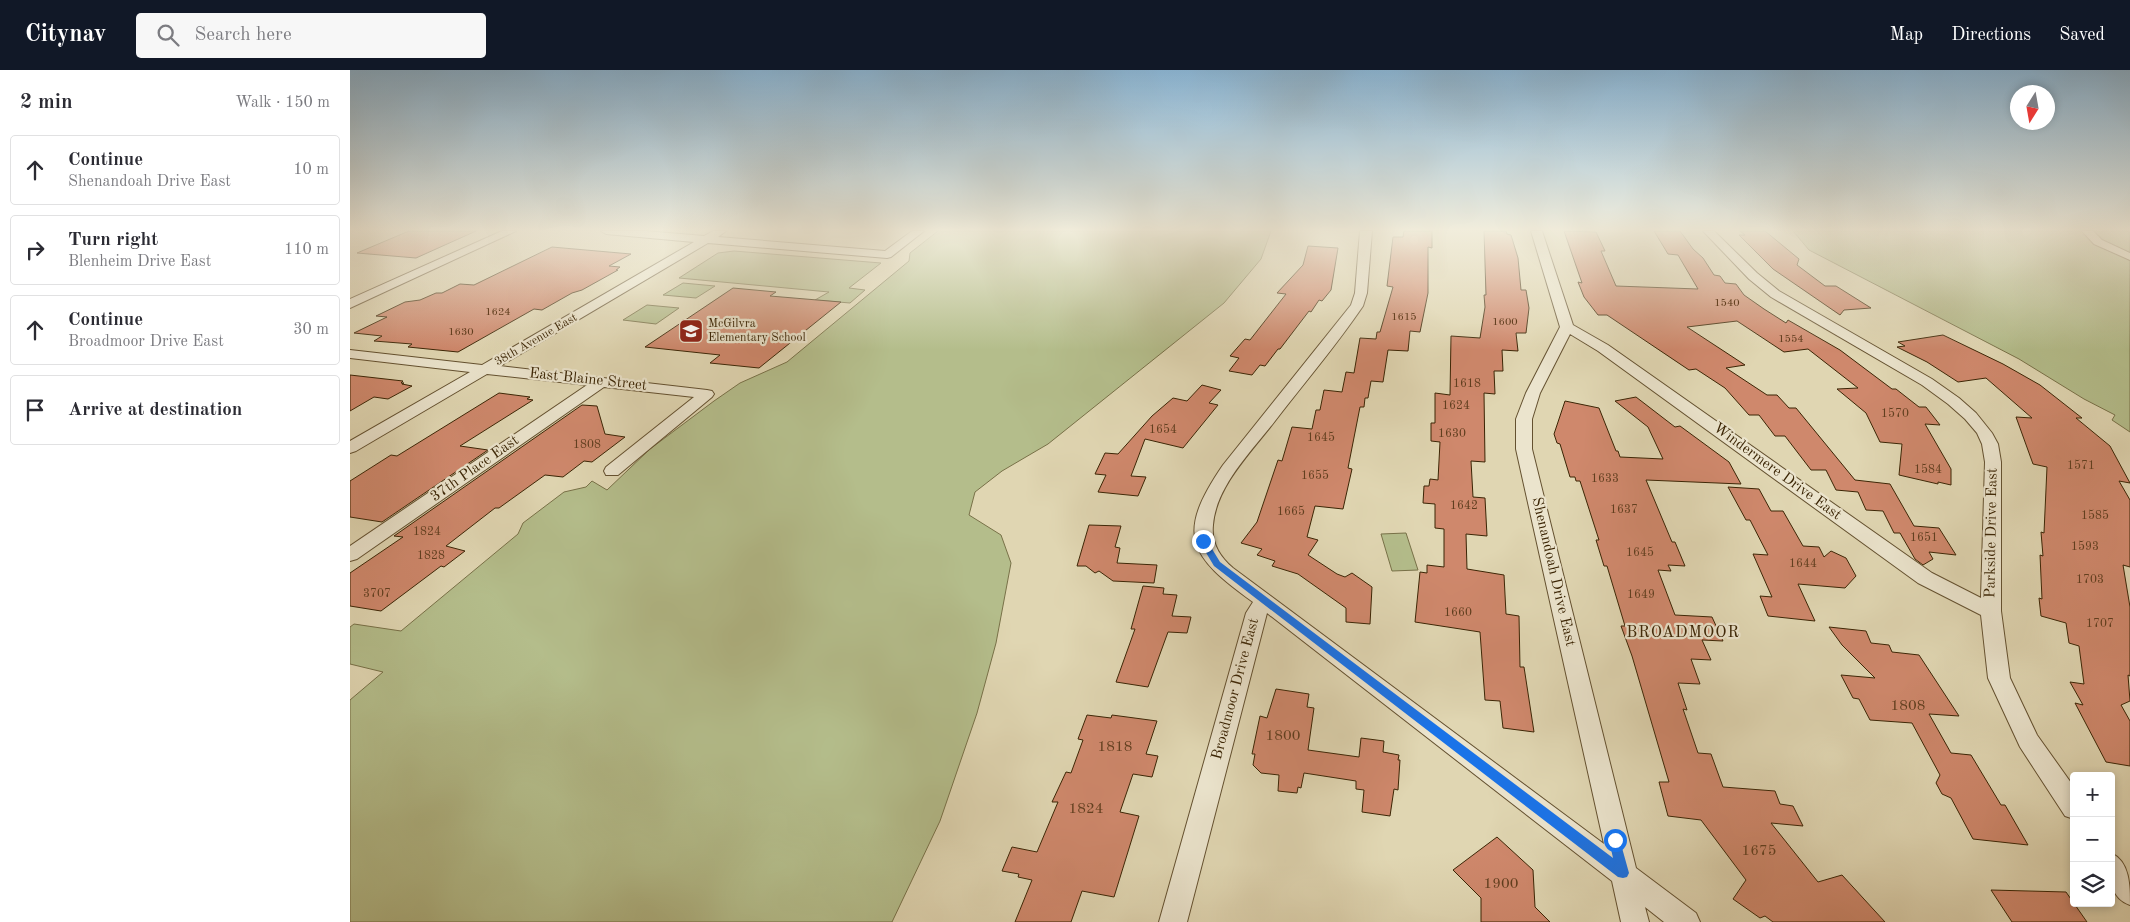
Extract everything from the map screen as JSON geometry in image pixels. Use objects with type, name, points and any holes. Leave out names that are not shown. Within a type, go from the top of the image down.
[{"type":"street","points":[[350,304],[423,271]]},
{"type":"street","name":"38th Avenue East","points":[[350,448],[654,271]]},
{"type":"street","name":"Broadmoor Drive East","points":[[1174,922],[1256,613],[1265,601],[1217,564],[1203,541],[1203,521],[1213,494],[1229,469],[1357,306],[1361,293],[1363,271]]},
{"type":"street","points":[[1549,271],[1567,327]]},
{"type":"street","name":"Parkside Drive East","points":[[1748,271],[1775,294],[1926,382],[1949,398],[1974,421],[1988,441],[1994,462],[1991,611],[1999,678],[2028,740],[2070,802]]},
{"type":"street","name":"Windermere Drive East","points":[[1567,327],[1603,348],[1926,578],[1991,611]]},
{"type":"street","name":"Shenandoah Drive East","points":[[1567,327],[1533,393],[1524,419],[1524,449],[1635,922]]},
{"type":"street","name":"East Blaine Street","points":[[350,354],[707,394],[612,471]]},
{"type":"street","name":"37th Place East","points":[[350,555],[601,382]]},
{"type":"street","points":[[1265,601],[1686,922]]},
{"type":"street","points":[[2115,870],[2130,893]]},
{"type":"green space","points":[[690,271],[871,271],[849,288],[865,290],[850,303],[815,300],[829,292],[679,278]]},
{"type":"green space","points":[[897,271],[1251,271],[1224,303],[1048,444],[1002,471],[975,492],[969,515],[1001,535],[1011,563],[996,643],[977,713],[940,821],[892,922],[350,922],[350,700],[383,672],[350,664],[350,627],[354,624],[401,631],[518,534],[523,523],[564,492],[586,487],[592,481],[607,490],[650,449],[714,401],[740,383],[787,362]]},
{"type":"green space","points":[[1849,271],[2130,271],[2130,432],[2112,420],[2115,415],[2084,399],[2019,359]]},
{"type":"green space","points":[[683,283],[715,286],[696,298],[663,295]]},
{"type":"green space","points":[[647,305],[679,308],[656,324],[623,320]]},
{"type":"green space","points":[[1406,533],[1418,570],[1392,571],[1381,534]]},
{"type":"building","points":[[503,271],[617,271],[542,310],[534,309],[458,352],[408,347],[412,344],[374,341],[382,336],[354,333],[387,317],[376,316],[405,302],[420,300],[436,293],[442,293],[460,284],[474,285]]},
{"type":"building","points":[[1298,271],[1334,271],[1331,290],[1322,301],[1319,300],[1311,312],[1309,311],[1265,366],[1260,365],[1252,375],[1229,371],[1239,358],[1230,356],[1245,339],[1250,340],[1286,294],[1277,293]]},
{"type":"building","points":[[1389,271],[1428,271],[1428,293],[1420,332],[1410,331],[1408,351],[1388,350],[1383,382],[1371,381],[1368,398],[1365,398],[1364,407],[1360,407],[1348,468],[1352,469],[1343,509],[1315,506],[1307,537],[1318,540],[1308,555],[1337,574],[1345,577],[1352,573],[1372,587],[1370,624],[1346,622],[1346,608],[1298,574],[1272,566],[1275,561],[1257,555],[1262,549],[1241,543],[1257,522],[1278,460],[1282,461],[1292,427],[1312,429],[1316,410],[1320,410],[1324,390],[1342,392],[1346,372],[1354,373],[1360,338],[1376,339],[1377,332],[1380,332],[1393,287],[1387,286]]},
{"type":"building","points":[[1485,271],[1519,271],[1521,290],[1526,290],[1529,308],[1526,333],[1516,333],[1518,351],[1502,350],[1503,371],[1494,371],[1495,394],[1484,393],[1485,462],[1471,461],[1473,497],[1485,498],[1487,536],[1466,534],[1467,569],[1504,575],[1506,614],[1519,616],[1520,667],[1524,667],[1534,732],[1503,728],[1500,701],[1485,700],[1480,632],[1415,622],[1420,572],[1427,573],[1427,565],[1444,567],[1444,529],[1435,528],[1435,504],[1423,503],[1424,486],[1429,486],[1430,479],[1438,480],[1440,442],[1431,441],[1431,423],[1435,423],[1435,393],[1450,395],[1451,336],[1480,338],[1485,307],[1484,295],[1486,295]]},
{"type":"building","points":[[1578,271],[1609,271],[1616,286],[1698,289],[1687,271],[1711,271],[1714,275],[1720,276],[1725,283],[1736,284],[1744,295],[1786,323],[1788,320],[1840,350],[1919,407],[1926,407],[1940,425],[1925,424],[1951,469],[1951,485],[1899,475],[1902,444],[1880,442],[1866,413],[1837,389],[1858,388],[1808,349],[1784,352],[1737,321],[1687,327],[1745,365],[1726,368],[1767,395],[1777,395],[1789,408],[1796,408],[1855,480],[1890,484],[1914,526],[1939,528],[1956,555],[1929,552],[1933,559],[1923,565],[1915,559],[1900,533],[1894,533],[1883,511],[1866,510],[1858,492],[1836,490],[1826,470],[1811,470],[1785,436],[1775,436],[1759,415],[1749,415],[1725,388],[1696,369],[1689,370],[1607,315],[1598,315],[1584,297],[1578,282],[1582,283]]},
{"type":"building","points":[[1776,271],[1805,271],[1825,286],[1836,286],[1871,308],[1844,310],[1840,315]]},
{"type":"building","points":[[733,288],[776,292],[770,296],[841,302],[759,368],[710,363],[720,355],[645,347]]},
{"type":"building","points":[[1943,335],[2003,364],[2040,385],[2082,418],[2076,418],[2110,446],[2130,483],[2119,481],[2130,500],[2130,567],[2123,565],[2130,607],[2130,676],[2128,675],[2130,701],[2121,705],[2130,721],[2130,766],[2106,762],[2075,703],[2083,705],[2070,682],[2084,684],[2079,646],[2069,643],[2066,623],[2041,616],[2039,598],[2042,599],[2040,555],[2043,556],[2041,532],[2044,533],[2047,467],[2033,464],[2016,417],[2032,418],[1986,378],[1958,382],[1927,362],[1897,347],[1905,346],[1898,342]]},
{"type":"building","points":[[350,375],[403,381],[401,383],[404,383],[402,384],[412,386],[388,399],[374,397],[350,411]]},
{"type":"building","points":[[1202,385],[1221,390],[1209,403],[1218,405],[1183,448],[1145,439],[1131,476],[1146,477],[1138,496],[1098,492],[1106,475],[1095,474],[1105,453],[1118,454],[1152,416],[1173,398],[1187,401]]},
{"type":"building","points":[[499,393],[530,397],[527,399],[533,400],[460,446],[488,450],[382,522],[350,517],[350,481],[391,455],[397,456]]},
{"type":"building","points":[[1636,397],[1675,427],[1680,426],[1729,462],[1741,484],[1646,480],[1672,542],[1675,542],[1685,566],[1668,565],[1671,571],[1658,570],[1675,615],[1712,617],[1723,641],[1702,640],[1711,660],[1691,659],[1700,684],[1678,683],[1687,710],[1683,709],[1698,753],[1711,754],[1723,787],[1775,791],[1780,804],[1793,806],[1803,826],[1771,823],[1818,882],[1842,875],[1885,922],[1773,922],[1765,916],[1760,918],[1733,899],[1746,880],[1701,820],[1668,816],[1659,782],[1669,782],[1632,656],[1621,626],[1625,626],[1607,566],[1604,566],[1596,540],[1599,540],[1580,481],[1576,481],[1575,477],[1570,477],[1560,444],[1557,443],[1554,434],[1565,401],[1599,408],[1620,457],[1663,459],[1648,427],[1615,401]]},
{"type":"building","points":[[582,405],[597,406],[605,434],[625,437],[592,462],[584,461],[563,477],[545,475],[499,508],[495,508],[446,546],[465,551],[444,567],[441,566],[381,611],[350,606],[350,573],[403,537],[394,536]]},
{"type":"building","points":[[1728,487],[1759,489],[1771,511],[1783,511],[1803,546],[1819,547],[1824,557],[1831,551],[1846,558],[1856,576],[1845,588],[1798,584],[1815,621],[1768,616],[1760,596],[1772,597],[1753,554],[1768,555],[1750,520],[1746,520]]},
{"type":"building","points":[[1089,525],[1121,526],[1115,547],[1120,548],[1117,563],[1157,565],[1154,583],[1113,581],[1099,571],[1095,573],[1086,566],[1077,566]]},
{"type":"building","points":[[1143,586],[1164,588],[1163,594],[1177,595],[1172,616],[1191,617],[1187,633],[1168,632],[1148,687],[1116,682],[1135,629],[1131,629]]},
{"type":"building","points":[[1829,627],[1866,631],[1871,643],[1889,645],[1892,652],[1919,655],[1959,716],[1929,714],[1951,753],[1971,755],[2001,805],[2005,805],[2028,845],[1973,839],[1951,798],[1942,794],[1936,783],[1940,775],[1912,723],[1870,720],[1859,699],[1853,698],[1841,675],[1875,678],[1842,645]]},
{"type":"building","points":[[1276,689],[1309,694],[1307,707],[1314,708],[1308,750],[1359,757],[1361,738],[1384,741],[1383,752],[1399,755],[1398,790],[1394,789],[1390,816],[1362,812],[1364,790],[1356,789],[1356,781],[1304,773],[1301,788],[1298,787],[1297,793],[1278,791],[1279,775],[1261,773],[1253,765],[1255,754],[1252,754],[1260,716],[1267,718]]},
{"type":"building","points":[[1087,715],[1111,718],[1112,715],[1157,721],[1146,754],[1158,756],[1152,777],[1133,774],[1120,812],[1139,816],[1114,897],[1082,891],[1071,922],[1015,922],[1032,880],[1018,877],[1019,874],[1002,871],[1012,847],[1037,852],[1058,802],[1052,802],[1066,772],[1071,773],[1083,740],[1078,739]]},
{"type":"building","points":[[1497,837],[1533,870],[1535,907],[1550,922],[1481,922],[1481,898],[1453,870]]},
{"type":"building","points":[[1991,890],[2066,892],[2070,898],[2070,907],[2076,907],[2087,922],[2012,922]]},
{"type":"place","name":"McGilvra Elementary School","points":[[691,331]]},
{"type":"district","name":"BROADMOOR","points":[[1683,633]]},
{"type":"route","points":[[1203,541],[1217,564],[1623,873],[1615,840]]}]
